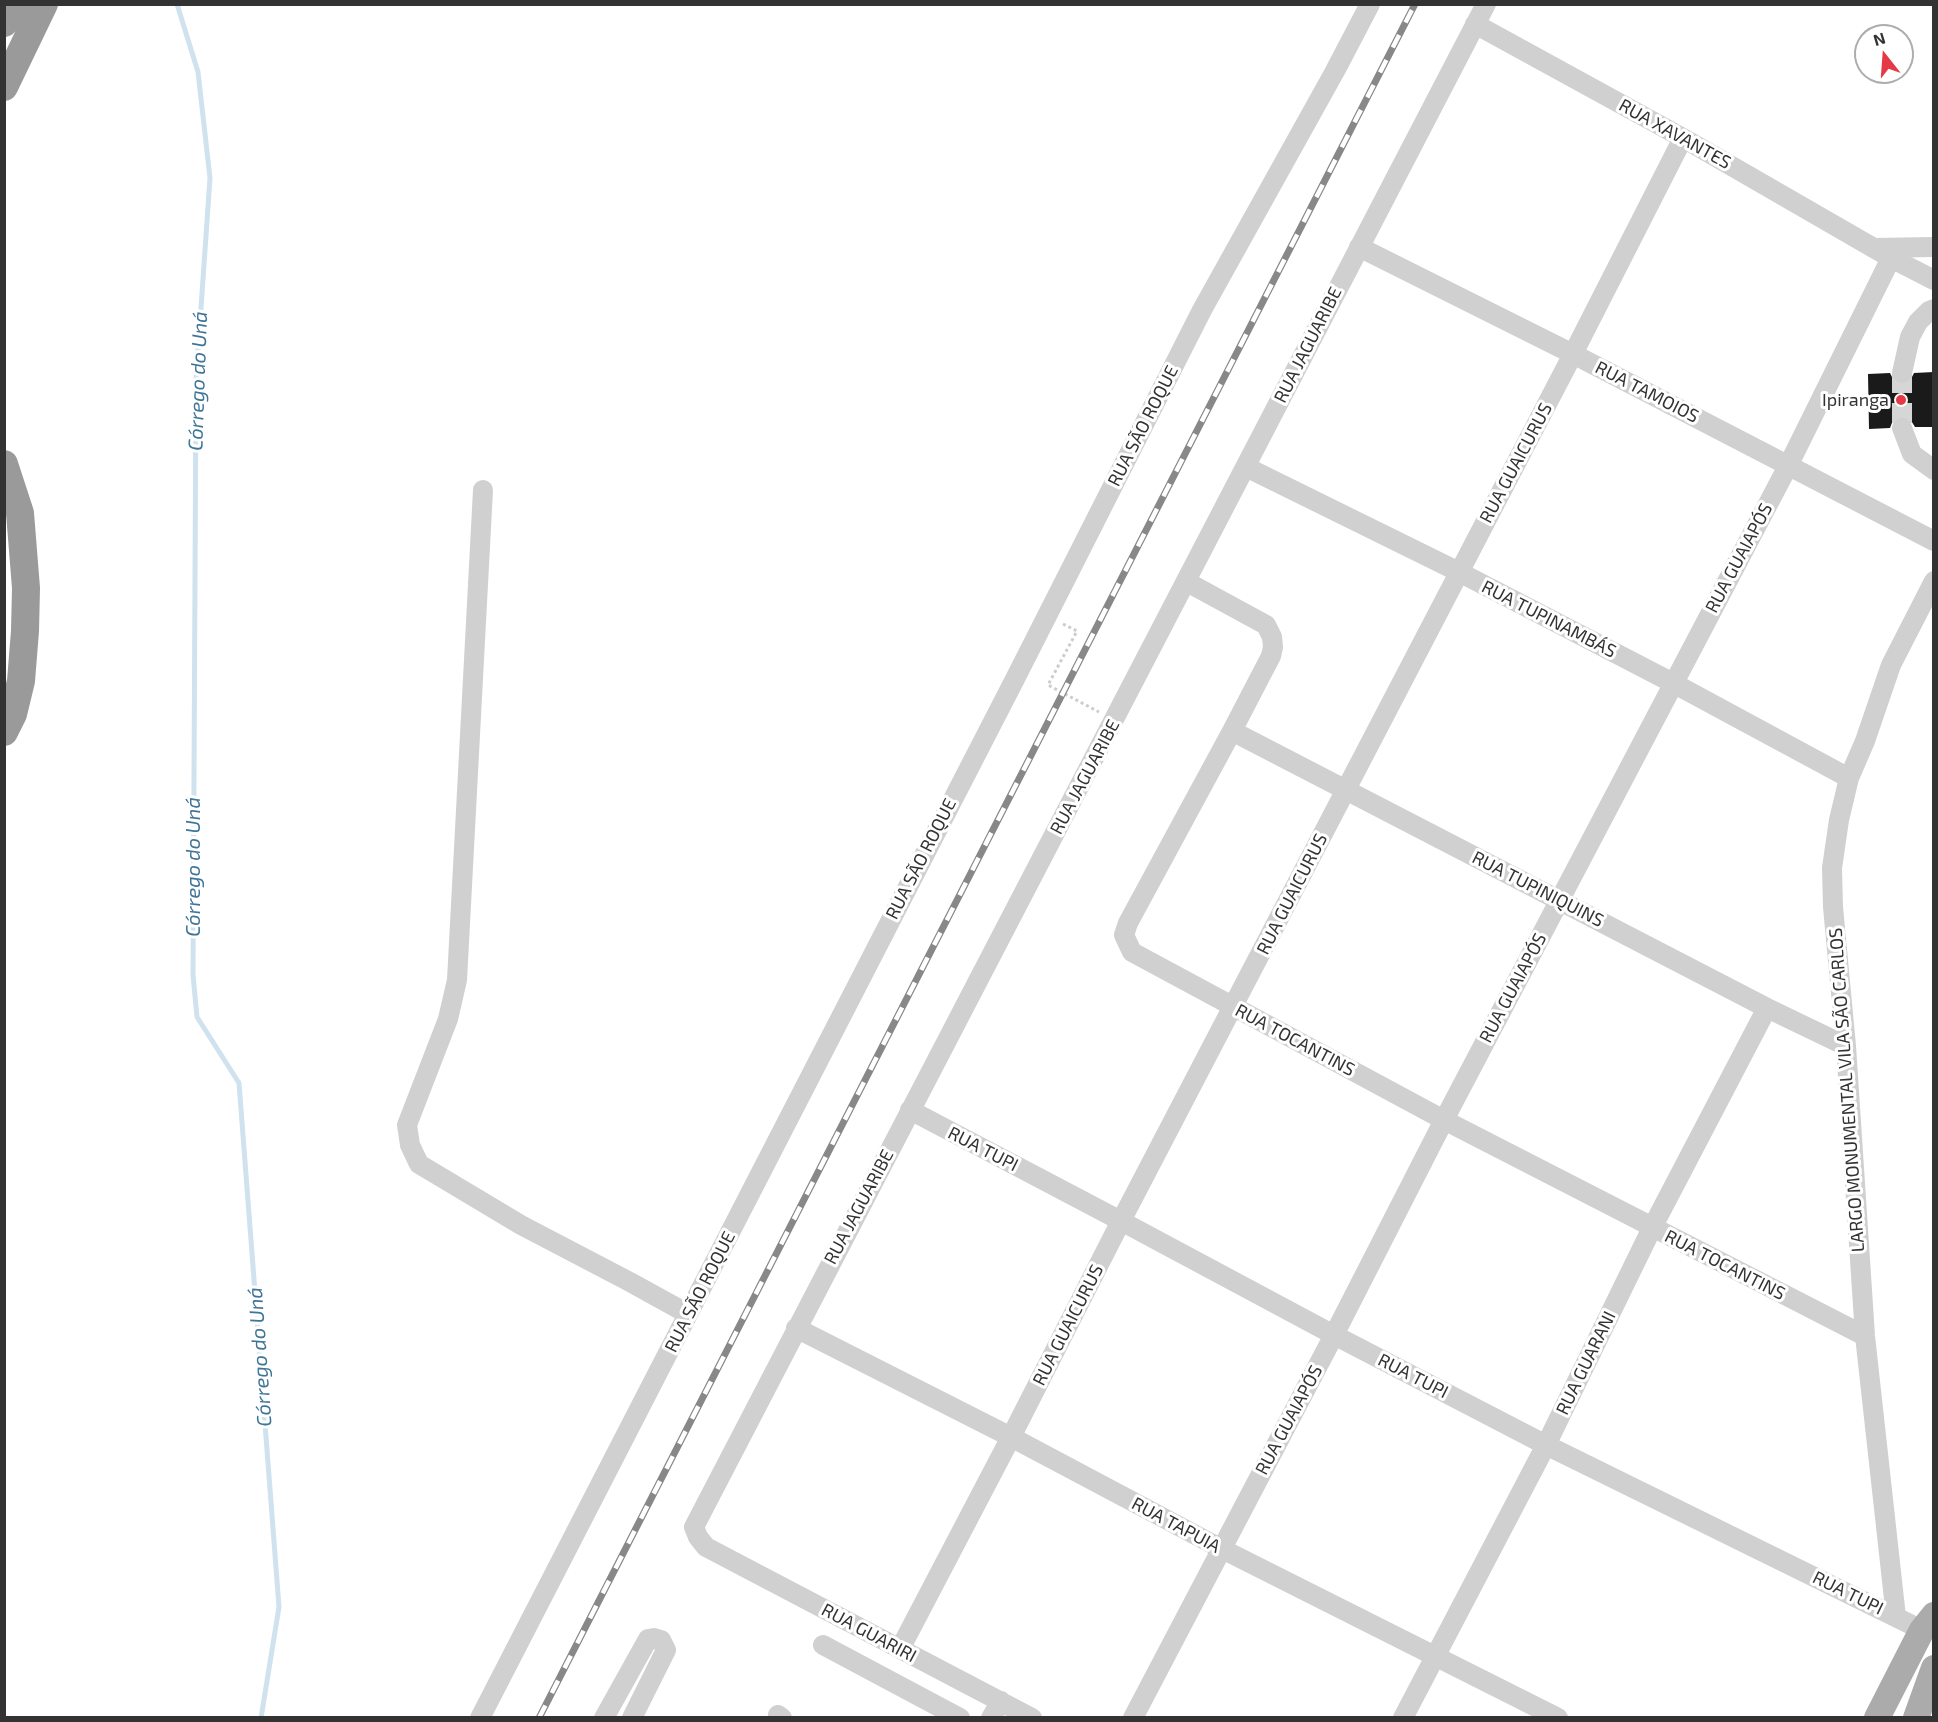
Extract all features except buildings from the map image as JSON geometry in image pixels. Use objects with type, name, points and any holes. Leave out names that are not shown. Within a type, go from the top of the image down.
[{"type":"highway","points":[[4,23],[15,4]]},
{"type":"highway","points":[[4,87],[44,4]]},
{"type":"highway","points":[[4,464],[20,513],[26,588],[26,631],[21,681],[13,714],[4,732]]},
{"type":"main road","points":[[1877,1718],[1928,1622]]},
{"type":"main road","points":[[1916,1718],[1934,1668]]},
{"type":"street","name":"RUA SÃO ROQUE","points":[[480,1718],[1016,677],[1202,310],[1370,4]]},
{"type":"street","name":"RUA JAGUARIBE","points":[[706,1547],[694,1527],[1486,4]]},
{"type":"street","name":"RUA XAVANTES","points":[[1475,24],[1934,280]]},
{"type":"street","name":"RUA GUAICURUS","points":[[900,1649],[1683,138]]},
{"type":"street","name":"RUA TAMOIOS","points":[[1359,247],[1573,354],[1934,541]]},
{"type":"street","points":[[1873,248],[1934,247]]},
{"type":"street","name":"RUA GUAIAPÓS","points":[[1133,1718],[1672,682],[1788,466],[1891,258]]},
{"type":"street","points":[[1902,373],[1910,337],[1918,322],[1934,309]]},
{"type":"street","points":[[1902,428],[1912,454],[1934,470]]},
{"type":"street","name":"RUA TUPINAMBÁS","points":[[1246,466],[1672,682],[1849,778]]},
{"type":"street","points":[[483,490],[457,980],[448,1019],[407,1125],[410,1145],[419,1164],[521,1225],[688,1314]]},
{"type":"street","name":"LARGO MONUMENTAL VILA SÃO CARLOS","points":[[1896,1617],[1865,1336],[1832,868],[1849,778],[1865,741],[1891,665],[1934,581]]},
{"type":"street","name":"RUA TOCANTINS","points":[[1187,582],[1266,624],[1272,637],[1273,647],[1271,657],[1128,923],[1124,935],[1132,952],[1444,1120],[1865,1336]]},
{"type":"street","name":"RUA TUPINIQUINS","points":[[1232,731],[1767,1008],[1846,1046]]},
{"type":"street","name":"RUA GUARANI","points":[[1403,1718],[1546,1445],[1652,1228],[1767,1008]]},
{"type":"street","name":"RUA TUPI","points":[[910,1110],[1546,1445],[1896,1617],[1928,1622]]},
{"type":"street","name":"RUA TAPUIA","points":[[796,1328],[1011,1437],[1222,1549],[1558,1718]]},
{"type":"street","name":"RUA GUARIRI","points":[[706,1547],[900,1649],[996,1709],[1032,1718]]},
{"type":"street","points":[[604,1718],[648,1639],[661,1640],[666,1650],[632,1718]]},
{"type":"street","points":[[823,1645],[960,1718]]},
{"type":"path","points":[[1059,622],[1077,631],[1048,685],[1098,712]]},
{"type":"waterway","name":"Córrego do Uná","points":[[177,4],[198,72],[210,178],[196,380],[193,975],[197,1017],[239,1083],[279,1607],[261,1718]]},
{"type":"tunnel","points":[[1902,373],[1902,428]]},
{"type":"railway","points":[[539,1718],[1415,4]]},
{"type":"place","name":"Ipiranga","points":[[1901,400]]}]
